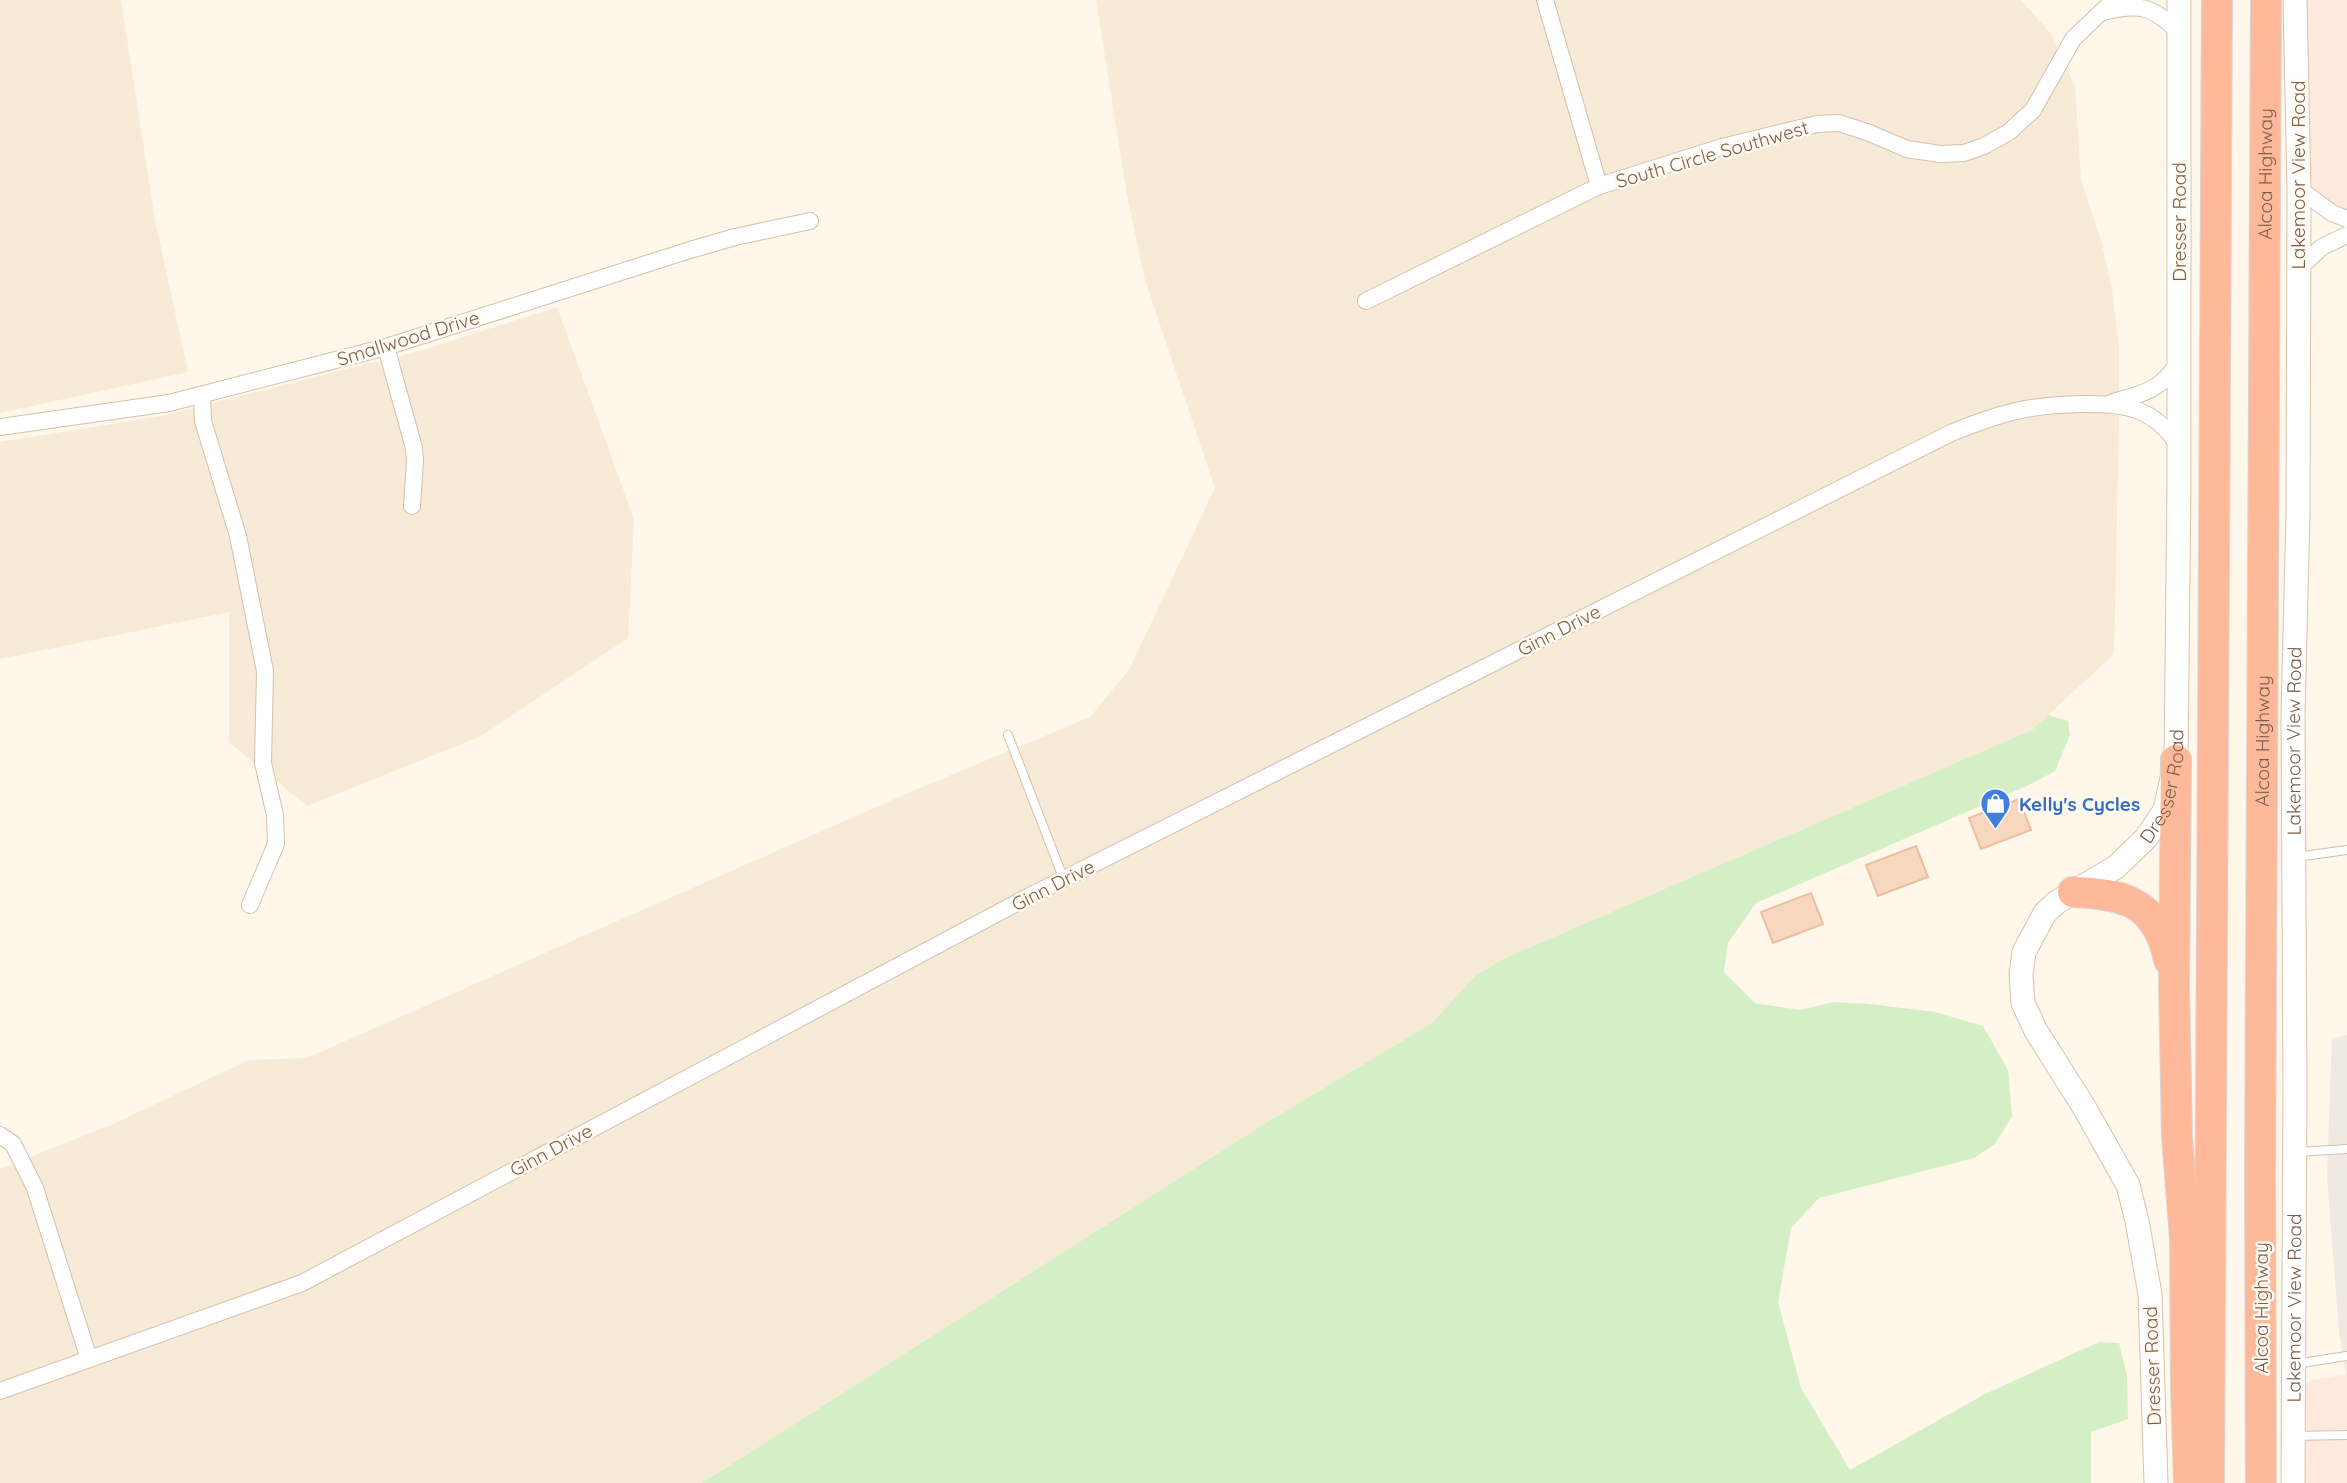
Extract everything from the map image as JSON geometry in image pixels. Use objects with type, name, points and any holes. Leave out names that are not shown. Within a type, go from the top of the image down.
[{"type":"highway","points":[[2209,1483],[2217,0]]},
{"type":"highway","name":"Alcoa Highway","points":[[2261,1483],[2266,0]]},
{"type":"highway","points":[[2176,760],[2174,986],[2177,1137],[2185,1238],[2189,1483]]},
{"type":"highway","points":[[2073,892],[2105,893],[2129,899],[2141,907],[2156,926],[2166,946],[2174,986]]},
{"type":"street","points":[[1545,0],[1599,186]]},
{"type":"street","name":"South Circle Southwest","points":[[1366,301],[1599,186],[1722,147],[1817,124],[1839,123],[1907,149],[1940,154],[1964,153],[1984,146],[2009,131],[2033,110],[2073,39],[2114,0]]},
{"type":"street","name":"Dresser Road","points":[[2156,1483],[2150,1294],[2146,1262],[2128,1185],[2084,1107],[2057,1067],[2023,1003],[2021,975],[2024,952],[2045,913],[2073,892],[2116,867],[2146,838],[2165,810],[2176,760],[2179,0]]},
{"type":"street","name":"Lakemoor View Road","points":[[2293,1483],[2293,857],[2299,189],[2295,0]]},
{"type":"street","points":[[2099,12],[2122,7],[2141,7],[2160,15],[2179,33]]},
{"type":"street","points":[[2299,189],[2332,213],[2347,219]]},
{"type":"street","name":"Smallwood Drive","points":[[0,427],[169,403],[386,347],[690,250],[810,221]]},
{"type":"street","points":[[2298,269],[2322,247],[2347,235]]},
{"type":"street","points":[[386,347],[414,448],[412,506]]},
{"type":"street","name":"Ginn Drive","points":[[2111,403],[2148,392],[2170,376],[2179,362]]},
{"type":"street","points":[[202,394],[203,421],[238,536],[265,671],[263,763],[275,815],[276,844],[250,905]]},
{"type":"street","name":"Ginn Drive","points":[[0,1391],[302,1283],[1064,880],[1951,433],[1992,416],[2023,408],[2050,404],[2111,403],[2142,411],[2162,424],[2179,445]]},
{"type":"street","points":[[0,1135],[13,1144],[35,1188],[89,1359]]},
{"type":"lane","points":[[1008,735],[1064,880]]},
{"type":"lane","points":[[2293,857],[2347,850]]},
{"type":"lane","points":[[2294,1153],[2347,1149]]},
{"type":"lane","points":[[2294,1364],[2347,1356]]},
{"type":"lane","points":[[2293,1436],[2347,1435]]},
{"type":"shaded area","points":[[0,0],[121,0],[155,220],[188,372],[0,413]]},
{"type":"shaded area","points":[[1096,0],[2021,0],[2052,35],[2075,87],[2081,180],[2101,240],[2112,290],[2119,347],[2114,654],[2032,730],[1503,959],[1474,977],[1432,1023],[1264,1124],[702,1483],[0,1483],[0,1169],[111,1125],[249,1060],[307,1058],[908,793],[1090,717],[1129,670],[1215,488],[1145,280],[1127,195]]},
{"type":"shaded area","points":[[2307,0],[2347,0],[2347,210],[2331,209],[2313,190],[2307,171]]},
{"type":"shaded area","points":[[557,307],[634,519],[628,638],[481,736],[307,806],[229,742],[229,612],[0,659],[0,442],[162,416],[423,350]]},
{"type":"shaded area","points":[[2347,1035],[2346,1374],[2339,1332],[2327,1177],[2332,1038]]},
{"type":"shaded area","points":[[2347,1374],[2347,1483],[2301,1483],[2302,1386],[2311,1380]]},
{"type":"green space","points":[[2048,715],[2068,721],[2070,735],[2055,771],[2029,785],[1756,903],[1728,943],[1724,972],[1755,1003],[1800,1010],[1834,1002],[1869,1004],[1935,1012],[1983,1026],[2008,1070],[2012,1116],[1995,1144],[1974,1158],[1819,1198],[1791,1228],[1778,1302],[1801,1388],[1850,1470],[1985,1394],[2099,1342],[2119,1343],[2127,1375],[2128,1419],[2091,1432],[2091,1483],[702,1483],[1264,1124],[1432,1023],[1474,977],[1503,959],[2032,730]]},
{"type":"building","points":[[2019,799],[2031,830],[1981,849],[1969,818]]},
{"type":"building","points":[[1916,846],[1928,877],[1878,896],[1866,865]]},
{"type":"building","points":[[1811,893],[1823,924],[1773,943],[1761,912]]},
{"type":"place","name":"Kelly's Cycles","points":[[1996,831]]}]
